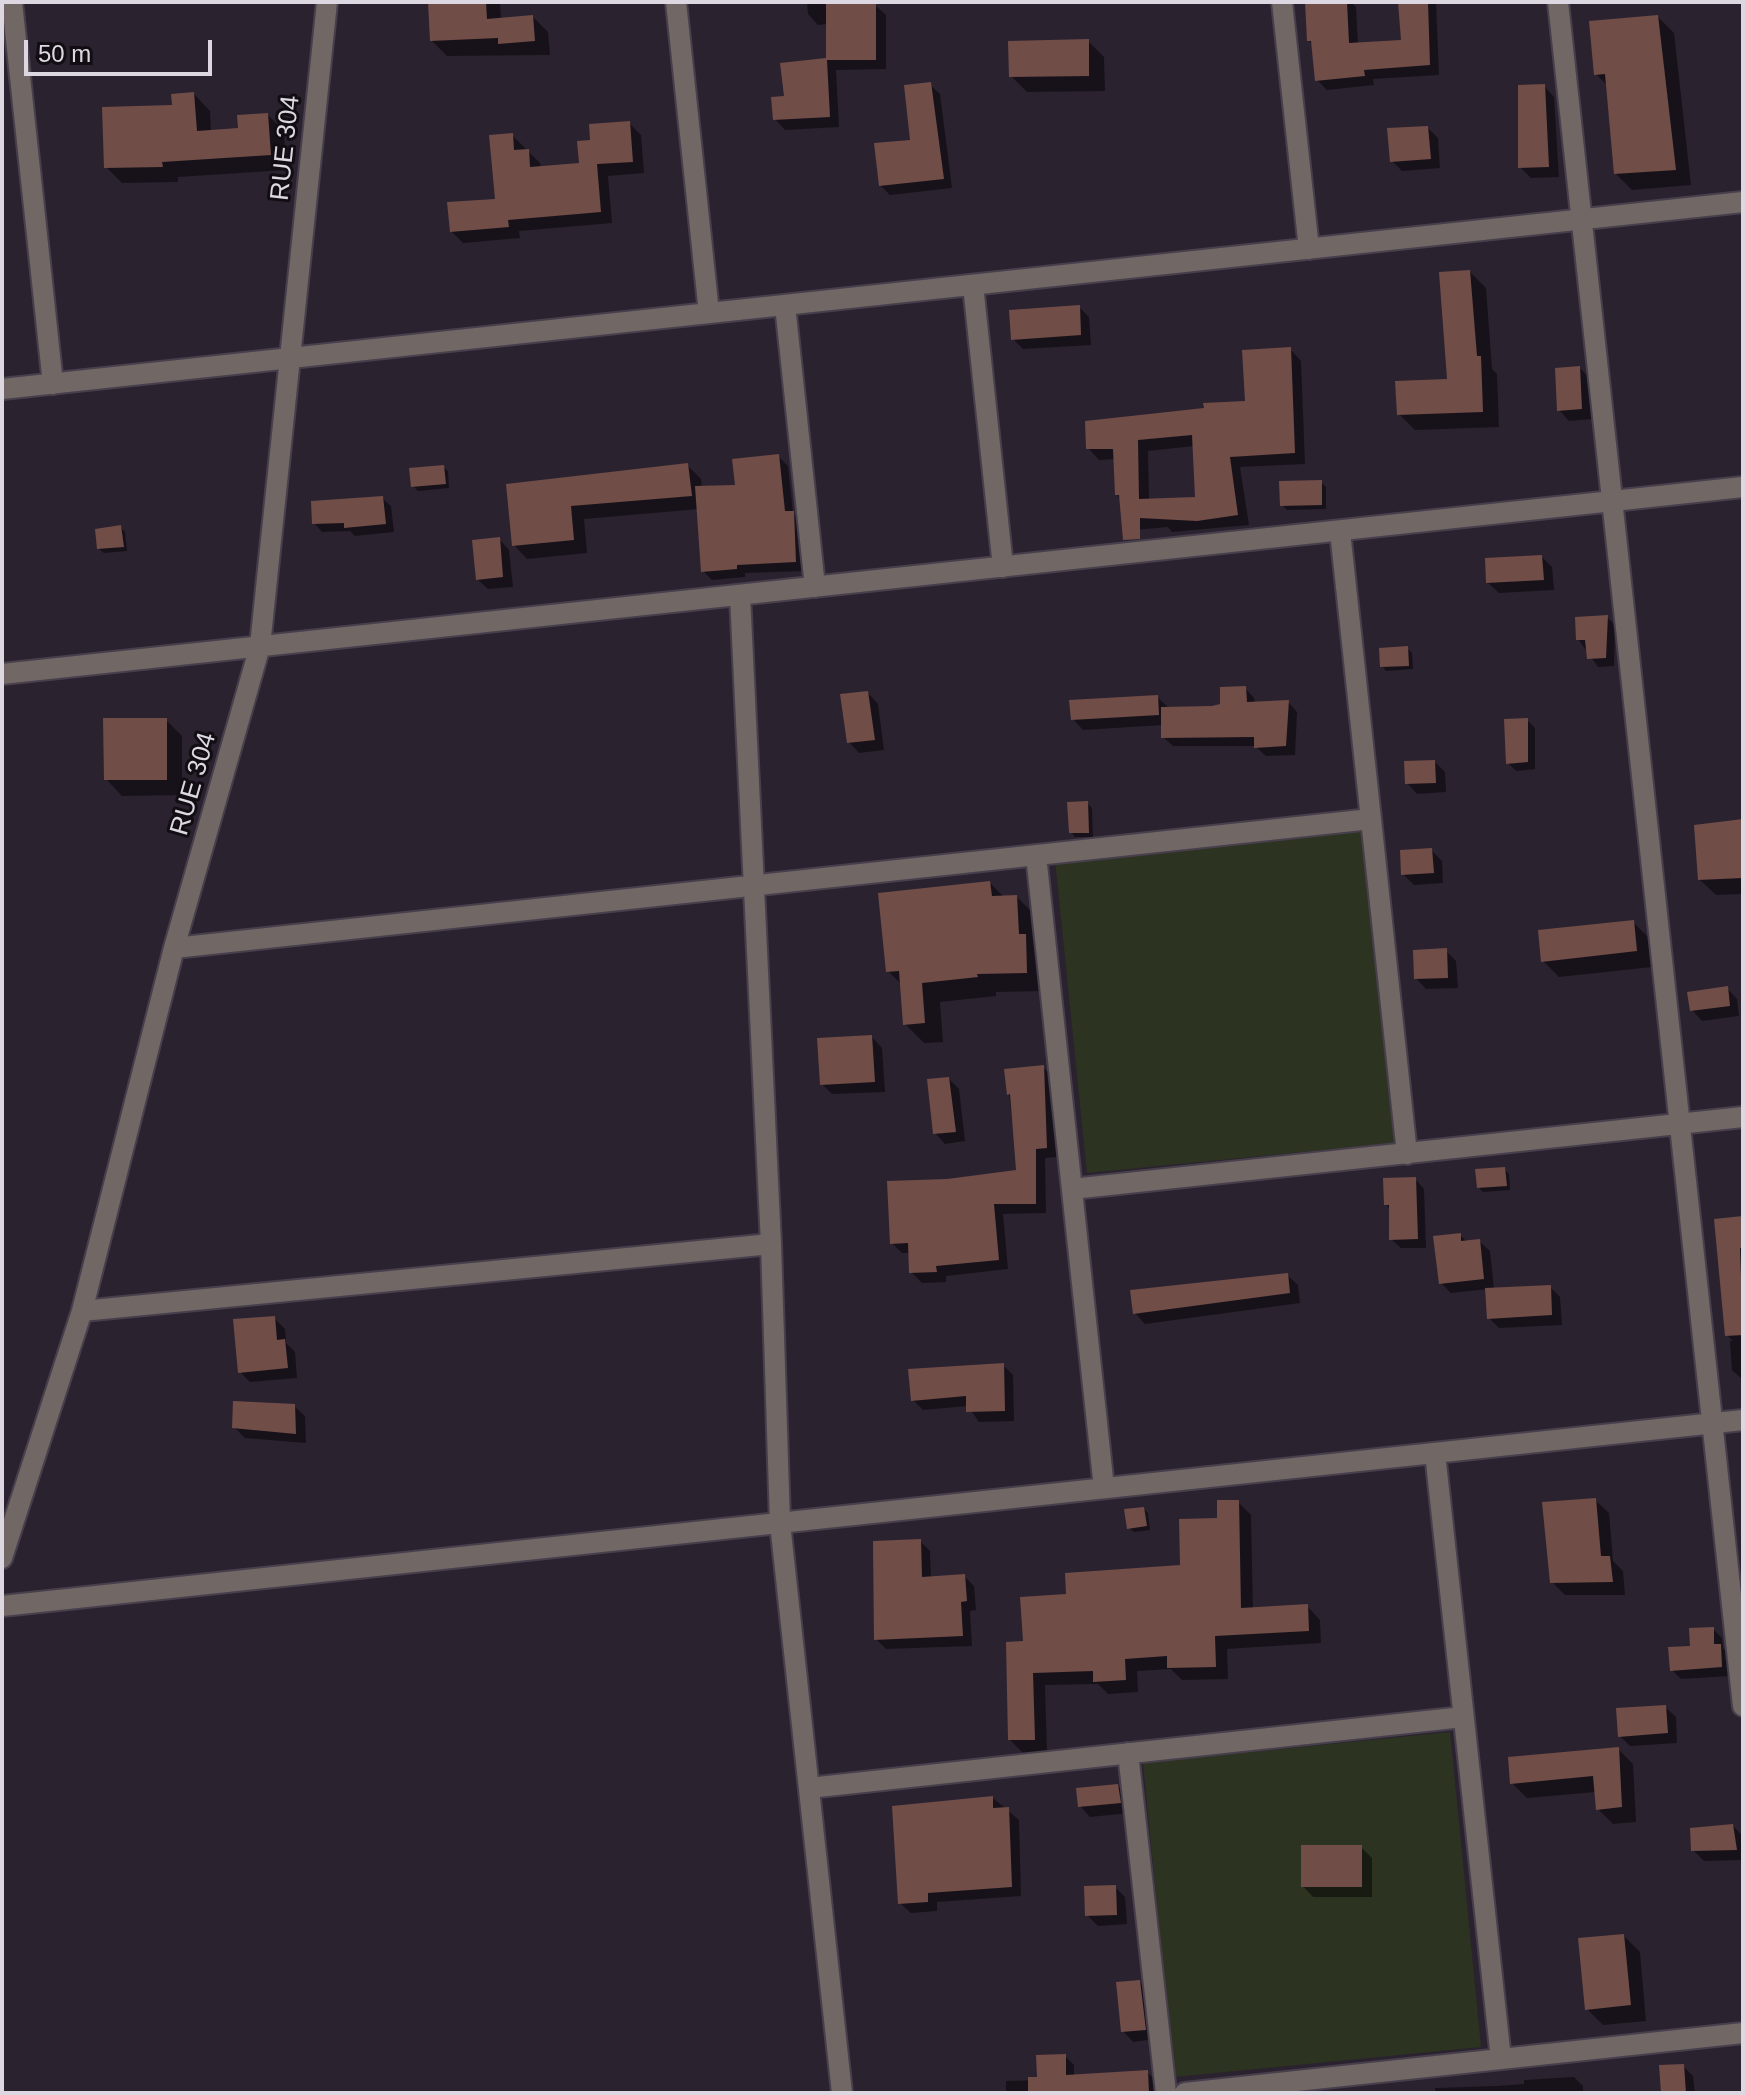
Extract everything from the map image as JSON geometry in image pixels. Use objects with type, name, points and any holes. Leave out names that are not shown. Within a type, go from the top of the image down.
[{"type":"street","points":[[12,2],[53,384]]},
{"type":"street","name":"RUE 304","points":[[2,1558],[82,1311],[174,948],[260,646],[327,2]]},
{"type":"street","points":[[676,2],[709,313]]},
{"type":"street","points":[[1282,2],[1309,249]]},
{"type":"street","points":[[1558,2],[1743,1706]]},
{"type":"street","points":[[2,389],[1743,202]]},
{"type":"street","points":[[973,285],[1003,567]]},
{"type":"street","points":[[785,305],[815,587]]},
{"type":"street","points":[[2,674],[1743,487]]},
{"type":"street","points":[[1340,531],[1407,1154]]},
{"type":"street","points":[[740,595],[771,1244],[780,1523],[842,2093]]},
{"type":"street","points":[[174,948],[1371,819]]},
{"type":"street","points":[[1036,855],[1104,1488]]},
{"type":"street","points":[[1072,1189],[1743,1117]]},
{"type":"street","points":[[82,1311],[771,1244]]},
{"type":"street","points":[[2,1606],[1743,1420]]},
{"type":"street","points":[[1435,1453],[1501,2059]]},
{"type":"street","points":[[809,1788],[1463,1717]]},
{"type":"street","points":[[1128,1753],[1166,2093]]},
{"type":"street","points":[[1185,2093],[1743,2033]]},
{"type":"green space","points":[[1362,829],[1394,1143],[1087,1173],[1055,859]]},
{"type":"green space","points":[[1450,1732],[1481,2047],[1174,2077],[1143,1763]]},
{"type":"building","points":[[428,2],[486,2],[487,19],[533,15],[535,41],[498,44],[498,38],[430,41]]},
{"type":"building","points":[[1305,2],[1347,2],[1349,43],[1401,40],[1398,2],[1428,2],[1430,65],[1364,70],[1365,76],[1315,81],[1311,41],[1307,41]]},
{"type":"building","points":[[826,3],[876,3],[876,60],[827,60],[830,117],[773,120],[771,97],[784,96],[780,63],[826,58]]},
{"type":"building","points":[[1658,15],[1676,170],[1614,174],[1605,74],[1594,75],[1589,21]]},
{"type":"building","points":[[1089,39],[1089,76],[1009,77],[1008,41]]},
{"type":"building","points":[[931,82],[944,179],[879,186],[874,143],[910,140],[904,85]]},
{"type":"building","points":[[1545,84],[1549,167],[1518,168],[1518,85]]},
{"type":"building","points":[[194,92],[197,131],[238,128],[237,115],[268,113],[271,155],[162,162],[163,167],[104,168],[102,107],[172,105],[171,94]]},
{"type":"building","points":[[630,121],[633,162],[597,164],[601,212],[508,220],[509,227],[450,232],[447,202],[495,199],[489,135],[513,133],[514,150],[529,149],[530,167],[579,163],[577,141],[590,140],[589,124]]},
{"type":"building","points":[[1428,126],[1431,159],[1390,162],[1387,128]]},
{"type":"building","points":[[1470,270],[1477,356],[1481,356],[1483,412],[1397,415],[1395,381],[1447,379],[1439,272]]},
{"type":"building","points":[[1080,305],[1081,335],[1011,340],[1009,310]]},
{"type":"building","points":[[1291,347],[1295,453],[1230,457],[1238,515],[1197,521],[1140,518],[1140,539],[1123,540],[1119,495],[1115,495],[1113,449],[1086,449],[1085,421],[1204,408],[1203,403],[1245,401],[1242,350]],"holes":[[[1192,435],[1195,497],[1139,499],[1138,440]]]},
{"type":"building","points":[[1580,366],[1582,409],[1557,411],[1555,368]]},
{"type":"building","points":[[779,454],[785,511],[794,511],[796,562],[737,565],[737,569],[701,572],[695,486],[735,485],[732,459]]},
{"type":"building","points":[[688,463],[692,496],[571,506],[574,540],[512,546],[506,484]]},
{"type":"building","points":[[444,465],[446,484],[411,487],[409,468]]},
{"type":"building","points":[[1322,480],[1322,505],[1280,506],[1279,481]]},
{"type":"building","points":[[383,496],[386,524],[344,528],[344,523],[312,524],[311,501]]},
{"type":"building","points":[[121,525],[124,547],[97,549],[95,529]]},
{"type":"building","points":[[500,537],[503,577],[476,580],[472,540]]},
{"type":"building","points":[[1542,555],[1544,580],[1486,583],[1485,558]]},
{"type":"building","points":[[1608,615],[1606,658],[1587,659],[1585,640],[1576,640],[1575,617]]},
{"type":"building","points":[[1408,646],[1409,666],[1380,667],[1379,648]]},
{"type":"building","points":[[1246,686],[1247,702],[1289,700],[1286,746],[1254,748],[1254,737],[1161,738],[1161,707],[1212,706],[1220,704],[1220,687]]},
{"type":"building","points":[[868,691],[875,740],[847,743],[840,694]]},
{"type":"building","points":[[1158,695],[1159,715],[1071,720],[1069,700]]},
{"type":"building","points":[[103,718],[167,718],[167,780],[104,780]]},
{"type":"building","points":[[1528,718],[1528,762],[1506,764],[1504,719]]},
{"type":"building","points":[[1435,760],[1436,783],[1405,784],[1404,761]]},
{"type":"building","points":[[1088,801],[1089,833],[1069,833],[1067,802]]},
{"type":"building","points":[[1743,819],[1743,878],[1698,880],[1694,825]]},
{"type":"building","points":[[1432,848],[1434,873],[1401,875],[1400,850]]},
{"type":"building","points":[[990,881],[992,896],[1017,895],[1019,934],[1026,934],[1027,973],[977,974],[978,977],[922,983],[925,1023],[903,1025],[899,971],[886,972],[878,893]]},
{"type":"building","points":[[1634,920],[1637,951],[1541,962],[1538,930]]},
{"type":"building","points":[[1447,948],[1448,978],[1414,979],[1413,950]]},
{"type":"building","points":[[1728,986],[1730,1006],[1690,1011],[1687,992]]},
{"type":"building","points":[[872,1035],[875,1082],[820,1085],[817,1038]]},
{"type":"building","points":[[1044,1065],[1047,1148],[1036,1149],[1036,1204],[994,1204],[999,1260],[936,1266],[937,1272],[909,1273],[908,1243],[890,1244],[887,1181],[947,1179],[1016,1170],[1010,1094],[1007,1095],[1004,1069]]},
{"type":"building","points":[[949,1077],[956,1132],[933,1134],[927,1079]]},
{"type":"building","points":[[1505,1167],[1507,1186],[1477,1188],[1475,1169]]},
{"type":"building","points":[[1416,1177],[1418,1239],[1389,1240],[1389,1205],[1384,1205],[1383,1178]]},
{"type":"building","points":[[1743,1216],[1743,1248],[1740,1248],[1743,1335],[1725,1336],[1714,1219]]},
{"type":"building","points":[[1461,1233],[1461,1241],[1480,1239],[1484,1279],[1439,1284],[1433,1236]]},
{"type":"building","points":[[1288,1273],[1290,1293],[1133,1314],[1130,1290]]},
{"type":"building","points":[[1551,1285],[1552,1315],[1487,1319],[1485,1288]]},
{"type":"building","points":[[275,1316],[277,1340],[285,1339],[288,1368],[238,1373],[233,1319]]},
{"type":"building","points":[[1004,1363],[1005,1411],[966,1412],[966,1396],[911,1401],[908,1369]]},
{"type":"building","points":[[233,1401],[295,1404],[296,1434],[232,1428]]},
{"type":"building","points":[[1596,1498],[1601,1556],[1610,1556],[1613,1582],[1550,1583],[1542,1502]]},
{"type":"building","points":[[1217,1500],[1239,1500],[1241,1608],[1308,1604],[1309,1631],[1215,1636],[1216,1667],[1167,1668],[1167,1656],[1125,1659],[1126,1680],[1093,1682],[1093,1671],[1033,1673],[1035,1740],[1008,1740],[1006,1642],[1023,1641],[1020,1597],[1066,1594],[1065,1573],[1180,1565],[1179,1519],[1217,1518]]},
{"type":"building","points":[[1144,1507],[1147,1526],[1127,1529],[1124,1509]]},
{"type":"building","points":[[921,1539],[922,1577],[965,1574],[967,1601],[961,1602],[963,1636],[874,1640],[873,1541]]},
{"type":"building","points":[[1714,1627],[1714,1644],[1721,1644],[1722,1667],[1670,1671],[1668,1647],[1690,1646],[1689,1628]]},
{"type":"building","points":[[1666,1705],[1668,1733],[1618,1737],[1616,1708]]},
{"type":"building","points":[[1619,1747],[1622,1807],[1596,1810],[1593,1776],[1510,1784],[1508,1757]]},
{"type":"building","points":[[1118,1784],[1121,1803],[1078,1807],[1076,1788]]},
{"type":"building","points":[[993,1796],[993,1808],[1009,1807],[1012,1887],[928,1893],[928,1902],[898,1904],[892,1806]]},
{"type":"building","points":[[1733,1824],[1737,1850],[1691,1851],[1690,1828]]},
{"type":"building","points":[[1301,1845],[1362,1845],[1362,1887],[1301,1887]]},
{"type":"building","points":[[1116,1885],[1117,1915],[1085,1916],[1084,1886]]},
{"type":"building","points":[[1624,1934],[1631,2005],[1585,2010],[1578,1938]]},
{"type":"building","points":[[1140,1980],[1146,2030],[1121,2032],[1116,1982]]},
{"type":"building","points":[[1066,2054],[1066,2075],[1148,2070],[1149,2093],[1028,2093],[1028,2077],[1037,2077],[1036,2055]]},
{"type":"building","points":[[1684,2064],[1686,2093],[1661,2093],[1659,2065]]}]
